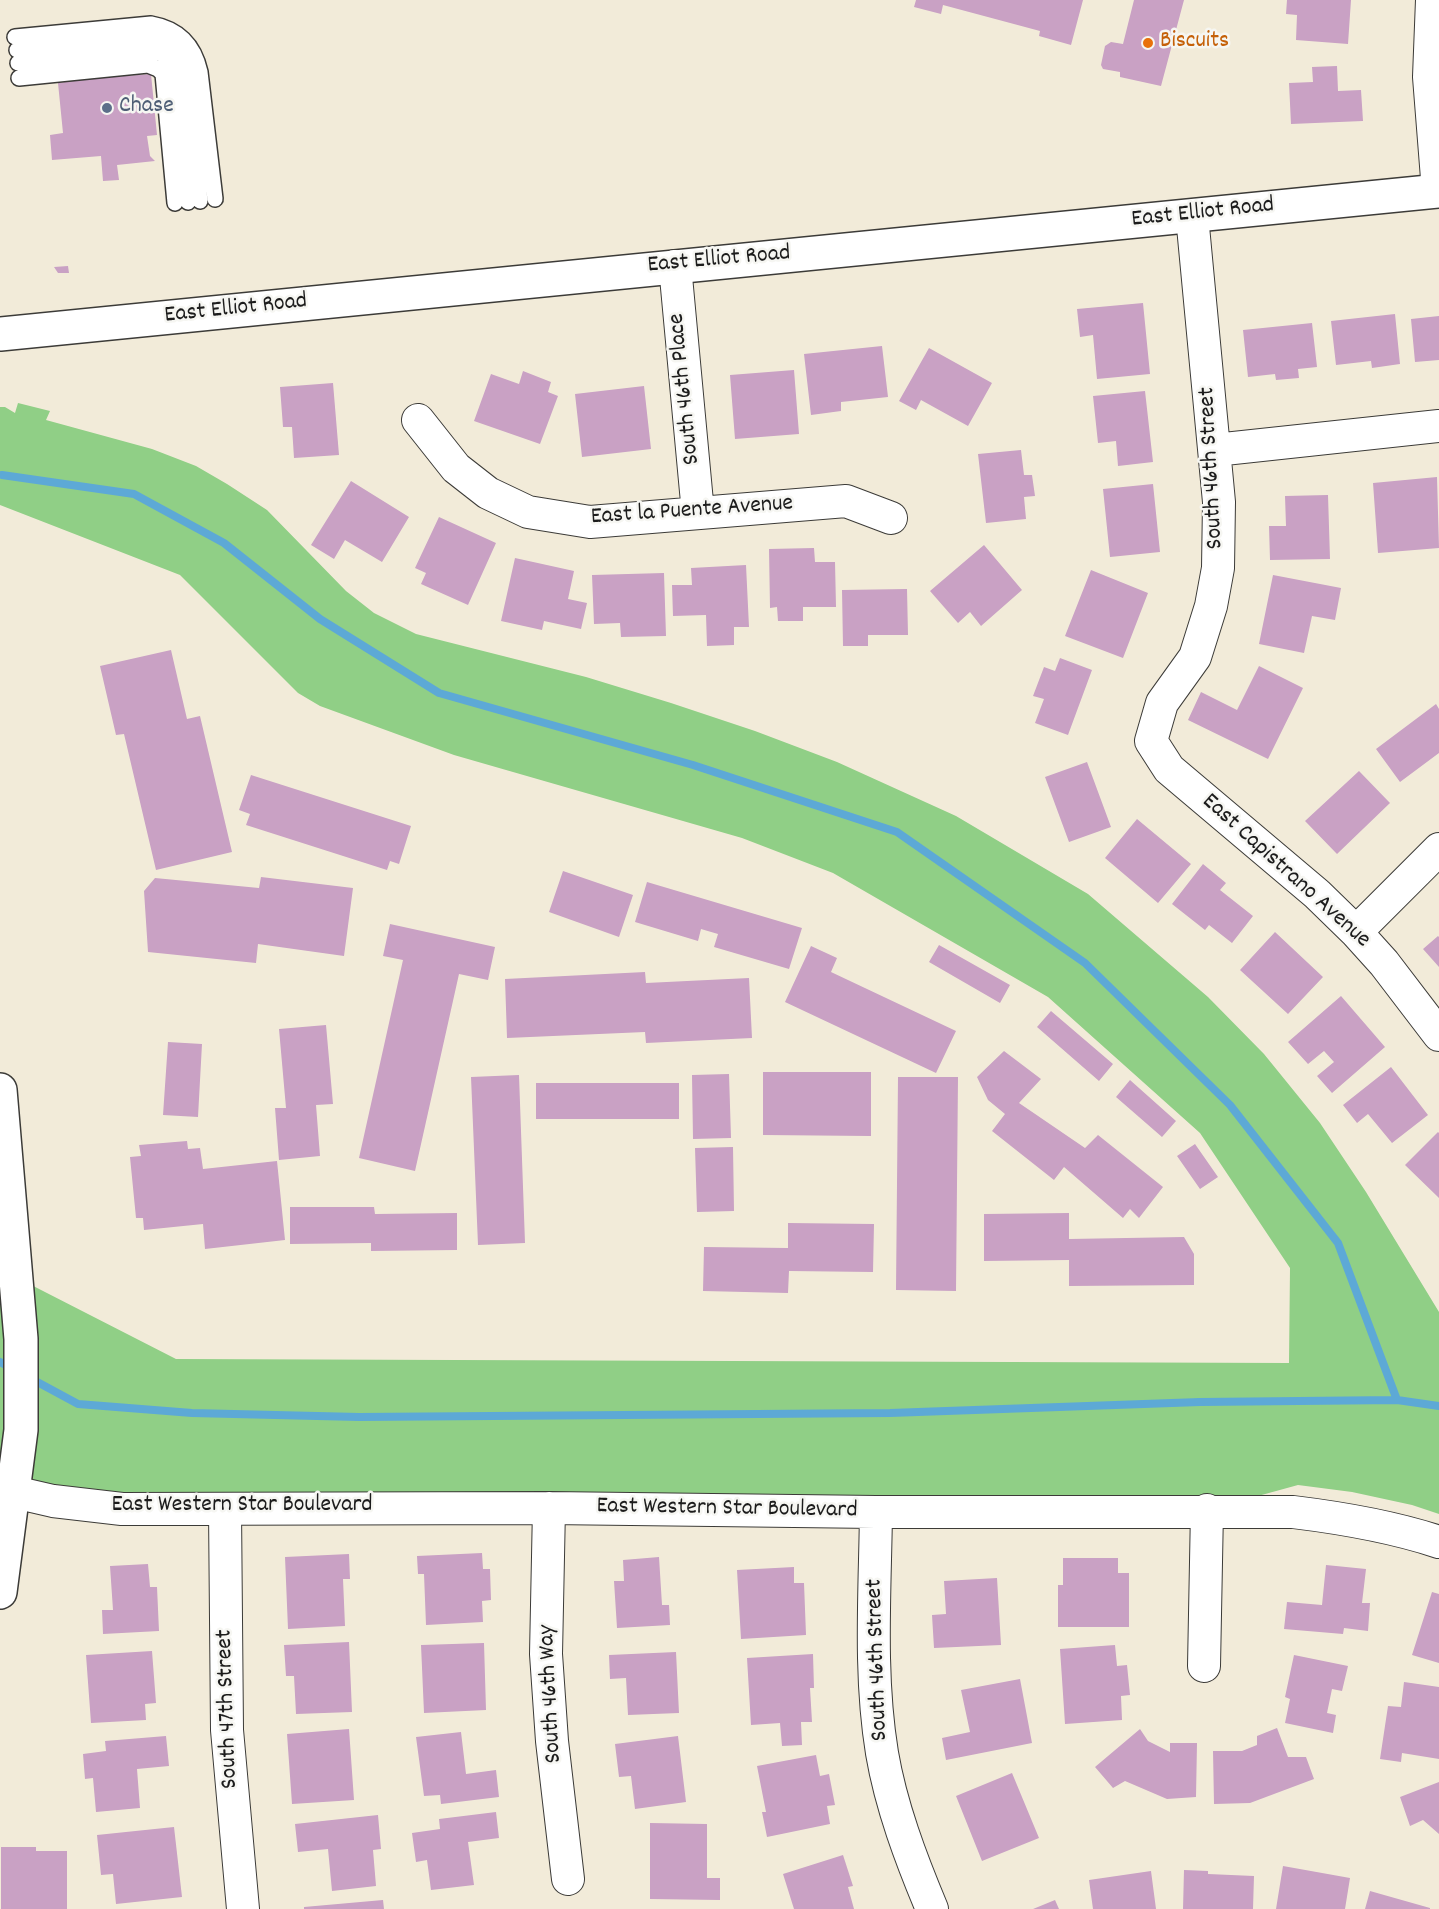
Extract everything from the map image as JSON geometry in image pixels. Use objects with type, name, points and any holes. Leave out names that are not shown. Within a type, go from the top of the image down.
[{"type":"main road","name":"East Elliot Road","points":[[0,334],[1439,191]]},
{"type":"main road","points":[[0,1090],[21,1339],[21,1430],[0,1592]]},
{"type":"street","points":[[1432,0],[1429,77],[1439,191]]},
{"type":"street","name":"South 46th Street","points":[[1151,741],[1162,703],[1195,657],[1211,606],[1218,568],[1219,502],[1192,216]]},
{"type":"street","name":"South 46th Place","points":[[675,266],[698,513]]},
{"type":"street","name":"East la Puente Avenue","points":[[418,420],[456,468],[488,493],[528,512],[590,522],[846,501],[891,518]]},
{"type":"street","points":[[1215,450],[1439,426]]},
{"type":"street","name":"East Capistrano Avenue","points":[[1151,741],[1169,769],[1317,894],[1356,932],[1384,963],[1439,1035]]},
{"type":"street","points":[[1356,932],[1439,849]]},
{"type":"street","name":"East Western Star Boulevard","points":[[14,1492],[53,1501],[122,1509],[549,1508],[876,1512],[1207,1510],[1293,1512],[1347,1519],[1407,1531],[1439,1542]]},
{"type":"street","name":"South 46th Way","points":[[549,1508],[546,1654],[552,1741],[568,1879]]},
{"type":"street","name":"South 47th Street","points":[[225,1509],[227,1730],[243,1909]]},
{"type":"street","points":[[1204,1666],[1207,1510]]},
{"type":"street","name":"South 46th Street","points":[[876,1512],[875,1680],[882,1753],[896,1811],[932,1909]]},
{"type":"lane","points":[[150,38],[174,46],[185,59],[195,201],[163,74],[158,69],[148,65],[17,57],[150,38]]},
{"type":"green space","points":[[18,403],[50,411],[46,420],[152,449],[196,466],[267,510],[346,591],[374,613],[416,634],[586,677],[755,731],[837,762],[956,816],[1088,894],[1208,997],[1264,1054],[1320,1123],[1366,1192],[1439,1312],[1439,1514],[1412,1505],[1352,1492],[1298,1485],[1207,1510],[122,1509],[0,1485],[0,1269],[176,1359],[1289,1363],[1290,1268],[1200,1133],[1048,997],[833,873],[742,838],[454,755],[320,706],[298,693],[180,575],[0,505],[0,407],[5,407],[15,413]]},
{"type":"building","points":[[916,0],[1083,0],[1071,45],[1039,36],[1040,31],[943,5],[941,14],[914,7]]},
{"type":"building","name":"Biscuits","points":[[1134,0],[1184,0],[1161,86],[1120,77],[1120,72],[1103,69],[1101,65],[1105,46],[1111,42],[1123,44]]},
{"type":"building","points":[[1287,0],[1351,0],[1348,44],[1296,40],[1297,15],[1286,14]]},
{"type":"building","name":"Chase","points":[[107,33],[111,77],[151,74],[157,135],[147,136],[150,156],[155,161],[117,165],[119,180],[103,181],[101,156],[52,160],[50,135],[63,133],[58,83],[72,81],[68,37]]},
{"type":"building","points":[[1337,66],[1338,91],[1361,90],[1363,121],[1291,124],[1289,83],[1313,82],[1312,67]]},
{"type":"building","points":[[68,266],[69,273],[58,273],[54,267]]},
{"type":"building","points":[[1143,303],[1150,374],[1097,379],[1093,335],[1080,337],[1077,309]]},
{"type":"building","points":[[1395,314],[1400,364],[1372,368],[1371,361],[1336,365],[1331,321]]},
{"type":"building","points":[[1439,316],[1439,360],[1415,362],[1411,319]]},
{"type":"building","points":[[1312,323],[1317,367],[1298,369],[1299,378],[1276,380],[1275,374],[1248,377],[1243,330]]},
{"type":"building","points":[[882,346],[888,397],[841,402],[841,411],[811,415],[804,354]]},
{"type":"building","points":[[929,348],[992,383],[968,426],[921,400],[916,410],[899,401]]},
{"type":"building","points":[[794,370],[799,434],[735,439],[730,375]]},
{"type":"building","points":[[523,371],[551,382],[548,392],[558,396],[540,444],[474,421],[491,374],[519,384]]},
{"type":"building","points":[[333,383],[339,455],[294,458],[292,427],[283,427],[280,387]]},
{"type":"building","points":[[644,386],[651,449],[582,457],[575,394]]},
{"type":"building","points":[[1145,391],[1153,462],[1118,466],[1116,441],[1098,443],[1093,396]]},
{"type":"building","points":[[1021,450],[1024,475],[1032,475],[1035,496],[1024,497],[1026,519],[986,523],[978,454]]},
{"type":"building","points":[[1437,477],[1439,548],[1378,553],[1373,483]]},
{"type":"building","points":[[351,481],[409,517],[382,562],[345,540],[334,559],[311,545]]},
{"type":"building","points":[[1153,484],[1160,552],[1110,557],[1103,489]]},
{"type":"building","points":[[1328,495],[1330,559],[1270,560],[1269,526],[1286,526],[1285,496]]},
{"type":"building","points":[[439,517],[496,543],[468,605],[421,584],[426,573],[415,568]]},
{"type":"building","points":[[984,545],[1022,590],[981,626],[970,612],[958,623],[930,591]]},
{"type":"building","points":[[814,548],[815,562],[835,562],[836,607],[803,607],[803,621],[778,621],[777,607],[770,608],[769,549]]},
{"type":"building","points":[[515,558],[574,571],[568,599],[587,603],[581,629],[544,621],[542,630],[501,621]]},
{"type":"building","points":[[746,565],[749,627],[734,627],[734,645],[707,646],[706,615],[673,616],[672,585],[692,585],[691,568]]},
{"type":"building","points":[[1091,570],[1148,593],[1123,658],[1065,636]]},
{"type":"building","points":[[664,573],[666,636],[621,637],[620,623],[594,624],[592,575]]},
{"type":"building","points":[[1273,575],[1341,588],[1335,620],[1312,616],[1304,653],[1259,644]]},
{"type":"building","points":[[907,589],[908,635],[868,635],[868,646],[843,646],[842,590]]},
{"type":"building","points":[[171,650],[187,719],[200,716],[232,852],[156,870],[124,734],[116,735],[100,666]]},
{"type":"building","points":[[1060,658],[1092,670],[1068,735],[1035,723],[1044,699],[1033,696],[1044,667],[1055,671]]},
{"type":"building","points":[[1259,666],[1303,688],[1268,759],[1188,720],[1201,692],[1237,710]]},
{"type":"building","points":[[1436,704],[1439,709],[1439,753],[1400,782],[1376,749]]},
{"type":"building","points":[[1087,762],[1111,827],[1069,842],[1045,777]]},
{"type":"building","points":[[1359,771],[1390,803],[1337,854],[1305,821]]},
{"type":"building","points":[[251,775],[411,826],[399,864],[390,861],[387,870],[246,825],[250,814],[239,810]]},
{"type":"building","points":[[1137,819],[1191,864],[1158,903],[1105,858]]},
{"type":"building","points":[[1203,864],[1226,883],[1220,890],[1253,916],[1232,943],[1209,925],[1205,930],[1172,904]]},
{"type":"building","points":[[563,871],[633,895],[619,937],[549,912]]},
{"type":"building","points":[[261,877],[353,888],[344,956],[258,944],[256,963],[148,952],[144,891],[155,878],[259,888]]},
{"type":"building","points":[[647,882],[802,928],[789,969],[714,947],[718,934],[701,929],[698,941],[635,922]]},
{"type":"building","points":[[390,924],[495,947],[488,980],[459,974],[415,1171],[359,1158],[403,960],[383,956]]},
{"type":"building","points":[[1275,932],[1323,977],[1288,1014],[1240,970]]},
{"type":"building","points":[[1439,937],[1439,967],[1423,949]]},
{"type":"building","points":[[939,945],[1010,985],[1000,1003],[929,962]]},
{"type":"building","points":[[811,946],[837,958],[831,972],[956,1031],[936,1073],[785,1002]]},
{"type":"building","points":[[645,972],[646,983],[749,978],[752,1038],[646,1043],[645,1032],[507,1038],[505,979]]},
{"type":"building","points":[[1341,996],[1385,1047],[1332,1093],[1317,1076],[1334,1062],[1324,1051],[1308,1064],[1288,1042]]},
{"type":"building","points":[[1051,1011],[1113,1064],[1099,1081],[1037,1027]]},
{"type":"building","points":[[326,1025],[333,1104],[316,1105],[320,1156],[279,1160],[275,1108],[286,1108],[279,1029]]},
{"type":"building","points":[[168,1042],[202,1044],[198,1117],[163,1115]]},
{"type":"building","points":[[1004,1051],[1041,1079],[1019,1103],[1085,1148],[1098,1135],[1163,1187],[1139,1218],[1130,1209],[1123,1218],[1064,1167],[1054,1180],[992,1131],[1005,1114],[988,1100],[977,1077]]},
{"type":"building","points":[[1391,1067],[1428,1115],[1392,1143],[1368,1114],[1357,1123],[1343,1105]]},
{"type":"building","points":[[763,1072],[871,1072],[871,1136],[763,1135]]},
{"type":"building","points":[[729,1074],[731,1138],[693,1139],[692,1075]]},
{"type":"building","points":[[519,1075],[525,1243],[478,1245],[471,1077]]},
{"type":"building","points":[[898,1077],[958,1077],[956,1291],[896,1290]]},
{"type":"building","points":[[1130,1080],[1176,1121],[1162,1137],[1116,1097]]},
{"type":"building","points":[[536,1083],[679,1083],[679,1119],[536,1119]]},
{"type":"building","points":[[1439,1133],[1439,1198],[1405,1165]]},
{"type":"building","points":[[187,1141],[188,1149],[200,1148],[203,1169],[277,1161],[285,1240],[205,1249],[203,1224],[144,1230],[143,1218],[136,1218],[130,1157],[141,1156],[139,1145]]},
{"type":"building","points":[[1195,1144],[1218,1177],[1200,1189],[1177,1156]]},
{"type":"building","points":[[733,1147],[734,1211],[697,1212],[695,1148]]},
{"type":"building","points":[[290,1207],[374,1207],[375,1214],[457,1213],[457,1250],[371,1251],[371,1243],[290,1244]]},
{"type":"building","points":[[1069,1213],[1069,1239],[1184,1237],[1194,1254],[1194,1285],[1069,1286],[1069,1260],[984,1261],[984,1214]]},
{"type":"building","points":[[788,1223],[874,1224],[873,1272],[789,1271],[788,1293],[703,1291],[704,1247],[788,1248]]},
{"type":"building","points":[[482,1553],[483,1569],[490,1569],[491,1600],[482,1601],[483,1622],[426,1625],[424,1574],[418,1574],[417,1556]]},
{"type":"building","points":[[349,1554],[350,1579],[343,1579],[345,1626],[288,1629],[285,1557]]},
{"type":"building","points":[[659,1557],[662,1605],[669,1605],[670,1625],[617,1628],[614,1581],[624,1581],[623,1560]]},
{"type":"building","points":[[1063,1558],[1118,1558],[1118,1573],[1129,1573],[1129,1627],[1058,1627],[1058,1585],[1063,1585]]},
{"type":"building","points":[[148,1564],[150,1587],[157,1587],[159,1631],[103,1634],[102,1610],[113,1610],[110,1566]]},
{"type":"building","points":[[1326,1565],[1366,1569],[1362,1603],[1370,1603],[1368,1631],[1344,1628],[1343,1634],[1284,1629],[1287,1602],[1322,1605]]},
{"type":"building","points":[[794,1567],[794,1583],[804,1583],[806,1635],[741,1639],[737,1570]]},
{"type":"building","points":[[997,1578],[1001,1645],[934,1648],[932,1615],[946,1614],[944,1581]]},
{"type":"building","points":[[1432,1592],[1439,1594],[1439,1663],[1412,1655]]},
{"type":"building","points":[[349,1642],[352,1712],[296,1714],[294,1676],[286,1676],[284,1645]]},
{"type":"building","points":[[484,1643],[486,1710],[424,1713],[421,1645]]},
{"type":"building","points":[[1115,1645],[1117,1666],[1127,1665],[1130,1695],[1121,1696],[1122,1720],[1065,1724],[1060,1649]]},
{"type":"building","points":[[152,1651],[156,1703],[145,1704],[146,1720],[91,1723],[86,1655]]},
{"type":"building","points":[[676,1652],[679,1713],[628,1715],[626,1678],[610,1679],[609,1655]]},
{"type":"building","points":[[813,1654],[814,1688],[810,1688],[812,1722],[801,1722],[802,1745],[782,1746],[780,1723],[751,1725],[747,1658]]},
{"type":"building","points":[[1294,1655],[1348,1666],[1342,1691],[1332,1689],[1327,1713],[1336,1715],[1333,1733],[1285,1723],[1290,1699],[1285,1697]]},
{"type":"building","points":[[1020,1679],[1032,1743],[946,1760],[942,1738],[970,1732],[961,1690]]},
{"type":"building","points":[[1404,1682],[1439,1687],[1439,1759],[1402,1753],[1401,1762],[1380,1759],[1388,1706],[1401,1707]]},
{"type":"building","points":[[1277,1728],[1288,1757],[1306,1757],[1314,1779],[1250,1803],[1214,1804],[1213,1751],[1242,1751],[1257,1745],[1257,1736]]},
{"type":"building","points":[[349,1729],[354,1800],[292,1804],[287,1734]]},
{"type":"building","points":[[1140,1729],[1148,1741],[1170,1752],[1170,1743],[1197,1743],[1196,1797],[1167,1799],[1125,1781],[1113,1788],[1095,1767]]},
{"type":"building","points":[[461,1732],[466,1774],[496,1770],[499,1797],[441,1804],[440,1795],[424,1796],[416,1737]]},
{"type":"building","points":[[166,1736],[169,1766],[137,1769],[140,1808],[96,1812],[93,1778],[85,1779],[83,1754],[106,1751],[105,1741]]},
{"type":"building","points":[[678,1736],[686,1802],[635,1809],[631,1776],[619,1777],[615,1744]]},
{"type":"building","points":[[816,1755],[820,1776],[829,1774],[835,1805],[827,1806],[830,1824],[767,1837],[762,1812],[766,1812],[757,1766]]},
{"type":"building","points":[[1012,1773],[1039,1838],[982,1861],[956,1796]]},
{"type":"building","points":[[1439,1782],[1439,1834],[1423,1820],[1410,1826],[1400,1797]]},
{"type":"building","points":[[496,1812],[499,1838],[468,1842],[474,1885],[431,1890],[427,1860],[416,1862],[412,1833],[440,1829],[439,1819]]},
{"type":"building","points":[[378,1815],[381,1849],[373,1850],[376,1886],[332,1891],[328,1849],[298,1852],[295,1824]]},
{"type":"building","points":[[650,1823],[707,1824],[707,1878],[720,1878],[720,1900],[650,1899]]},
{"type":"building","points":[[174,1827],[182,1897],[116,1904],[113,1874],[101,1875],[97,1835]]},
{"type":"building","points":[[1,1847],[36,1847],[36,1851],[67,1851],[67,1909],[1,1909]]},
{"type":"building","points":[[843,1855],[853,1886],[848,1887],[854,1909],[794,1909],[783,1874]]},
{"type":"building","points":[[1283,1866],[1350,1878],[1345,1909],[1276,1909]]},
{"type":"building","points":[[1184,1870],[1208,1871],[1208,1874],[1254,1876],[1253,1909],[1183,1909]]},
{"type":"building","points":[[1151,1871],[1156,1909],[1093,1909],[1089,1880]]},
{"type":"building","points":[[1370,1891],[1430,1908],[1430,1909],[1365,1909]]},
{"type":"building","points":[[383,1900],[384,1909],[304,1909],[304,1907]]},
{"type":"building","points":[[1055,1900],[1059,1909],[1033,1909]]},
{"type":"waterway","points":[[2,475],[134,494],[224,543],[320,619],[439,693],[693,765],[897,832],[1085,963],[1230,1105],[1338,1243],[1397,1400]]},
{"type":"waterway","points":[[0,1362],[14,1370]]},
{"type":"waterway","points":[[28,1377],[78,1404],[192,1413],[359,1417],[890,1413],[1200,1402],[1397,1400],[1439,1406]]},
{"type":"place","name":"Biscuits","points":[[1148,43]]},
{"type":"place","name":"Chase","points":[[107,108]]}]
